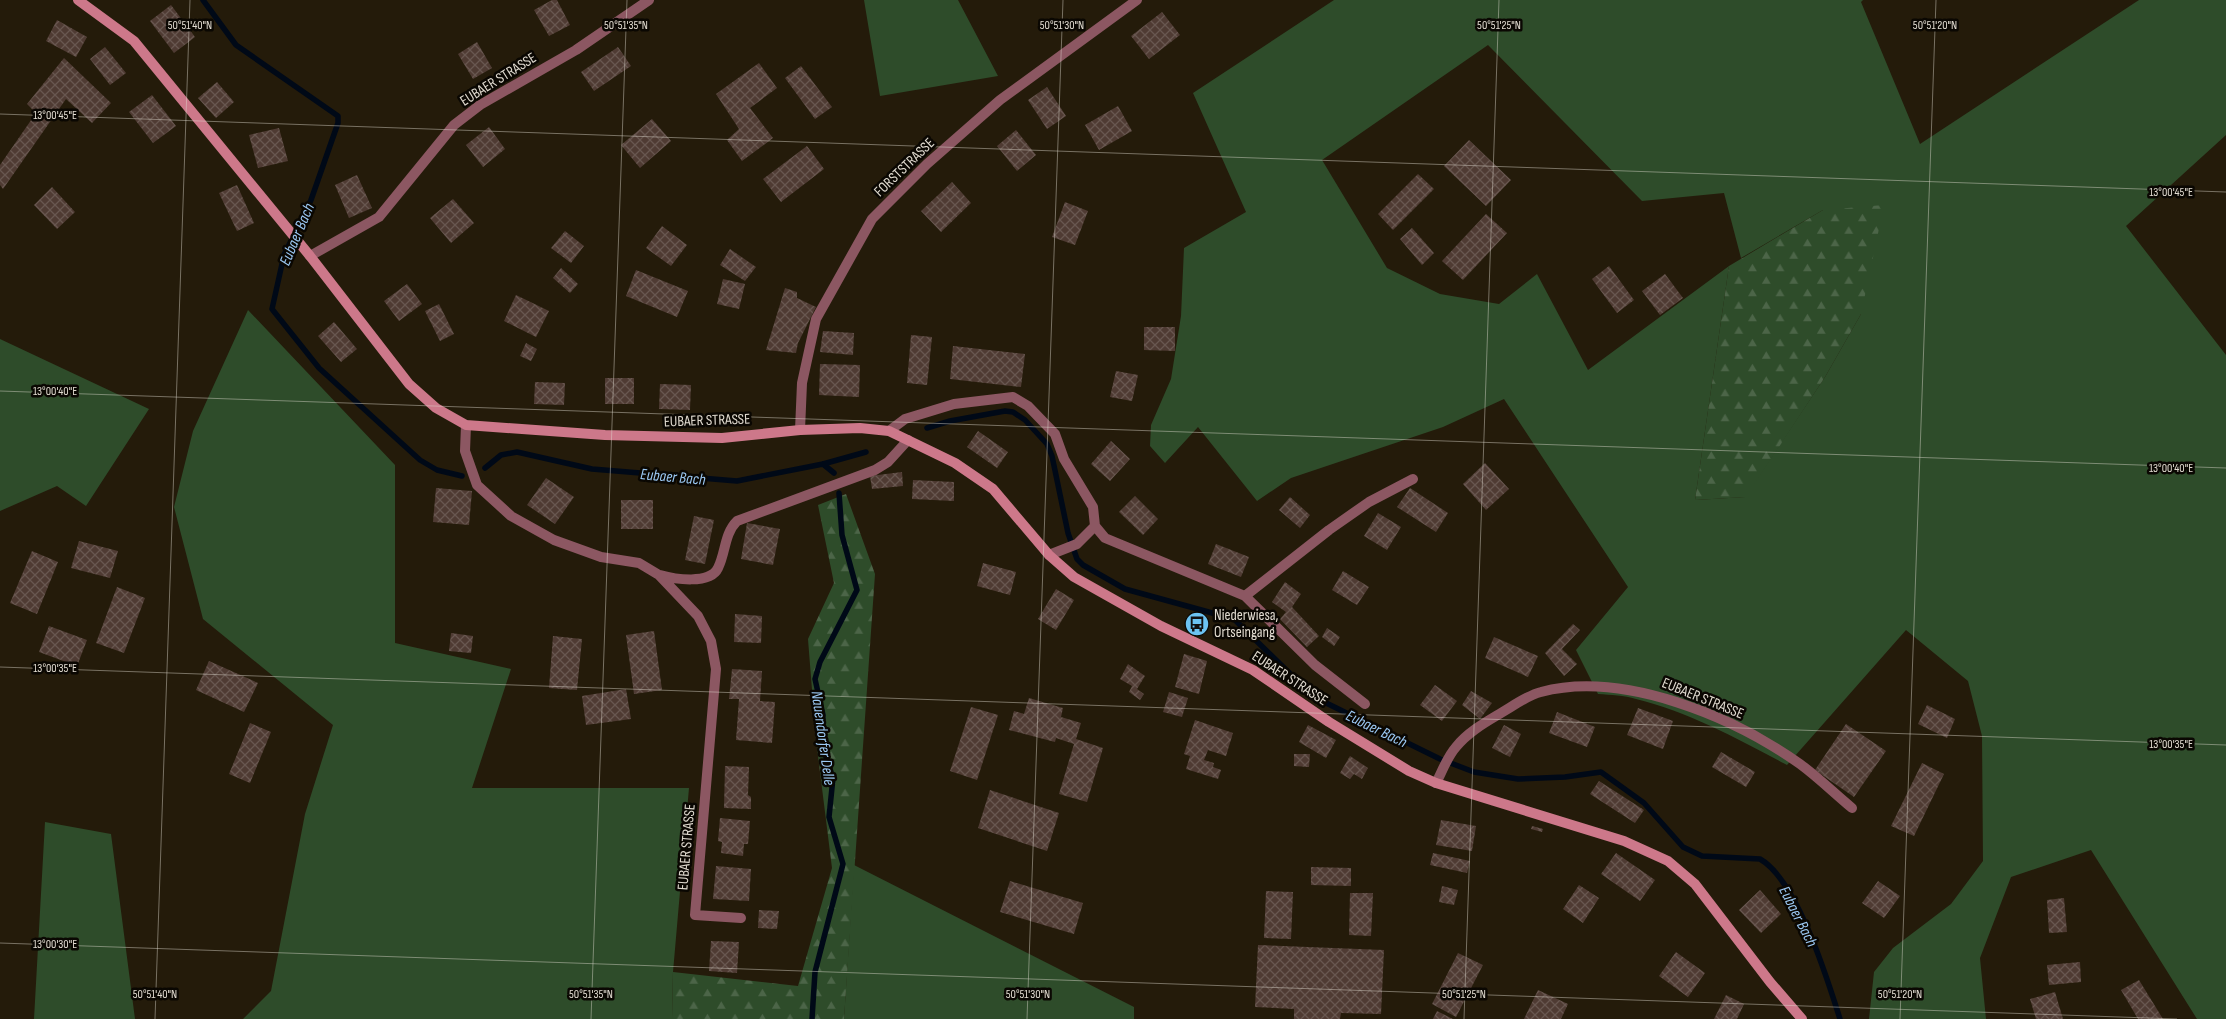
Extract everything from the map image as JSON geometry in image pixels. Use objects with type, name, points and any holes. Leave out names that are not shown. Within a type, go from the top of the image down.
[{"type":"street","name":"EUBAER STRASSE","points":[[78,0],[134,41],[299,242],[409,384],[436,408],[466,425],[605,435],[722,438],[800,430],[860,428],[889,431],[955,463],[993,489],[1049,555],[1074,577],[1161,626],[1253,670],[1329,722],[1409,771],[1436,783],[1624,841],[1668,861],[1695,884],[1770,982],[1802,1019]]},
{"type":"street","name":"EUBAER STRASSE","points":[[310,256],[379,217],[454,125],[480,105],[576,50],[649,0]]},
{"type":"street","name":"FORSTSTRASSE","points":[[800,430],[802,383],[816,319],[872,219],[926,164],[1000,100],[1137,0]]},
{"type":"street","points":[[889,431],[905,419],[954,404],[1013,397],[1028,406],[1055,434],[1064,459],[1093,507],[1095,526],[1077,544],[1049,555]]},
{"type":"street","name":"EUBAER STRASSE","points":[[466,425],[465,451],[477,485],[511,516],[568,546],[601,557],[639,563],[659,575],[698,616],[711,641],[716,669],[695,915],[741,918]]},
{"type":"street","name":"EUBAER STRASSE","points":[[659,575],[679,580],[712,575],[718,569],[728,535],[737,521],[875,470],[888,462],[908,440]]},
{"type":"street","points":[[1245,596],[1329,530],[1369,502],[1414,479]]},
{"type":"street","name":"EUBAER STRASSE","points":[[1095,526],[1105,538],[1245,596],[1315,666],[1365,704]]},
{"type":"street","name":"EUBAER STRASSE","points":[[1436,783],[1450,754],[1466,736],[1540,692],[1566,687],[1632,690],[1660,696],[1758,737],[1802,766],[1852,808]]},
{"type":"green space","points":[[864,0],[958,0],[998,76],[880,96]]},
{"type":"green space","points":[[1334,0],[1863,0],[1861,2],[1920,144],[2139,0],[2226,0],[2226,135],[2126,226],[2226,355],[2226,1019],[2197,1019],[2091,850],[2011,877],[1980,958],[1986,1019],[1869,1019],[1874,972],[1893,948],[1951,904],[1983,861],[1982,736],[1968,681],[1906,630],[1787,765],[1714,728],[1675,711],[1631,698],[1598,694],[1576,650],[1628,587],[1504,399],[1443,427],[1291,478],[1257,501],[1198,427],[1165,463],[1150,446],[1151,425],[1171,379],[1181,316],[1184,248],[1246,212],[1193,93]],"holes":[[[1488,45],[1642,201],[1724,193],[1741,258],[1823,210],[1861,314],[1825,377],[1745,497],[1695,500],[1729,266],[1588,370],[1537,274],[1499,304],[1440,294],[1387,268],[1322,160]]]},
{"type":"green space","points":[[1884,205],[1861,314],[1825,377],[1746,497],[1695,500],[1729,266],[1823,210]]},
{"type":"green space","points":[[248,310],[395,465],[395,643],[511,669],[472,788],[689,788],[673,972],[672,1019],[243,1019],[271,991],[305,814],[333,725],[203,619],[174,507],[193,431]]},
{"type":"green space","points":[[0,339],[149,409],[86,506],[57,486],[0,511]]},
{"type":"green space","points":[[846,494],[875,574],[844,1019],[672,1019],[673,972],[798,986],[832,868],[816,740],[808,639],[834,583],[818,505]]},
{"type":"green space","points":[[45,822],[111,834],[135,1019],[34,1019]]},
{"type":"green space","points":[[854,865],[1134,1007],[1134,1019],[844,1019]]},
{"type":"building","points":[[552,0],[557,0],[570,25],[549,36],[534,10]]},
{"type":"building","points":[[171,5],[195,37],[174,53],[150,21]]},
{"type":"building","points":[[1162,12],[1180,35],[1149,59],[1131,36]]},
{"type":"building","points":[[57,20],[87,37],[76,57],[46,41]]},
{"type":"building","points":[[477,42],[492,68],[473,79],[458,54]]},
{"type":"building","points":[[105,47],[126,73],[110,85],[90,59]]},
{"type":"building","points":[[618,47],[631,66],[594,91],[581,72]]},
{"type":"building","points":[[64,58],[111,103],[92,123],[66,99],[3,189],[0,185],[0,165],[36,113],[27,104]]},
{"type":"building","points":[[759,63],[777,88],[750,108],[773,138],[742,161],[727,140],[739,129],[716,94]]},
{"type":"building","points":[[801,66],[832,107],[815,119],[785,78]]},
{"type":"building","points":[[217,82],[234,102],[216,118],[198,98]]},
{"type":"building","points":[[1047,87],[1066,116],[1047,129],[1028,100]]},
{"type":"building","points":[[152,95],[176,126],[153,143],[129,112]]},
{"type":"building","points":[[1118,106],[1132,131],[1099,150],[1085,125]]},
{"type":"building","points":[[652,119],[671,141],[640,168],[621,145]]},
{"type":"building","points":[[489,127],[505,149],[483,167],[466,145]]},
{"type":"building","points":[[279,128],[288,161],[258,168],[249,135]]},
{"type":"building","points":[[1016,130],[1036,155],[1017,171],[997,146]]},
{"type":"building","points":[[1469,140],[1511,180],[1486,206],[1444,166]]},
{"type":"building","points":[[807,146],[824,169],[781,202],[763,179]]},
{"type":"building","points":[[1418,174],[1434,189],[1393,230],[1378,214]]},
{"type":"building","points":[[357,175],[372,208],[349,218],[335,185]]},
{"type":"building","points":[[952,182],[971,203],[941,232],[921,211]]},
{"type":"building","points":[[237,185],[254,223],[237,231],[219,193]]},
{"type":"building","points":[[52,187],[75,212],[57,229],[34,205]]},
{"type":"building","points":[[453,199],[474,223],[451,243],[430,218]]},
{"type":"building","points":[[1065,202],[1088,211],[1075,245],[1052,237]]},
{"type":"building","points":[[1486,214],[1507,233],[1463,280],[1442,261]]},
{"type":"building","points":[[662,226],[687,245],[671,266],[646,248]]},
{"type":"building","points":[[1412,228],[1434,253],[1422,265],[1400,239]]},
{"type":"building","points":[[565,231],[584,246],[571,263],[551,248]]},
{"type":"building","points":[[730,249],[756,267],[745,281],[720,265]]},
{"type":"building","points":[[1609,266],[1634,300],[1617,313],[1592,279]]},
{"type":"building","points":[[561,268],[578,284],[570,293],[553,278]]},
{"type":"building","points":[[636,270],[688,291],[677,317],[626,296]]},
{"type":"building","points":[[1665,274],[1683,298],[1660,315],[1642,291]]},
{"type":"building","points":[[723,279],[745,284],[739,309],[717,304]]},
{"type":"building","points":[[407,284],[422,304],[399,321],[384,301]]},
{"type":"building","points":[[785,288],[797,292],[797,298],[816,307],[798,343],[796,353],[766,350]]},
{"type":"building","points":[[516,295],[549,311],[536,337],[504,321]]},
{"type":"building","points":[[439,304],[454,334],[440,341],[425,311]]},
{"type":"building","points":[[334,322],[357,349],[341,362],[318,336]]},
{"type":"building","points":[[1144,327],[1175,327],[1175,351],[1144,350]]},
{"type":"building","points":[[823,331],[854,333],[853,355],[820,352]]},
{"type":"building","points":[[911,335],[932,337],[927,385],[907,383]]},
{"type":"building","points":[[526,343],[537,349],[531,361],[520,356]]},
{"type":"building","points":[[953,346],[1025,354],[1021,387],[950,379]]},
{"type":"building","points":[[820,364],[860,365],[859,397],[819,395]]},
{"type":"building","points":[[1116,371],[1138,375],[1132,401],[1110,397]]},
{"type":"building","points":[[605,378],[634,378],[634,404],[605,404]]},
{"type":"building","points":[[535,382],[565,383],[564,405],[534,404]]},
{"type":"building","points":[[660,384],[691,385],[690,410],[659,409]]},
{"type":"building","points":[[978,431],[1008,452],[997,468],[967,447]]},
{"type":"building","points":[[1111,441],[1130,459],[1110,481],[1091,464]]},
{"type":"building","points":[[1485,463],[1509,489],[1486,510],[1463,484]]},
{"type":"building","points":[[902,472],[903,486],[872,489],[870,476]]},
{"type":"building","points":[[546,478],[574,497],[555,524],[527,505]]},
{"type":"building","points":[[913,480],[954,482],[954,501],[912,499]]},
{"type":"building","points":[[436,488],[472,491],[469,525],[433,522]]},
{"type":"building","points":[[1410,488],[1448,513],[1436,532],[1397,507]]},
{"type":"building","points":[[1135,496],[1158,519],[1143,535],[1119,512]]},
{"type":"building","points":[[1290,497],[1310,515],[1300,528],[1279,510]]},
{"type":"building","points":[[621,500],[653,500],[653,529],[621,529]]},
{"type":"building","points":[[1378,513],[1401,527],[1387,550],[1364,536]]},
{"type":"building","points":[[694,516],[714,520],[705,564],[685,560]]},
{"type":"building","points":[[747,523],[780,529],[773,565],[741,559]]},
{"type":"building","points":[[79,541],[118,551],[110,578],[71,568]]},
{"type":"building","points":[[1216,544],[1249,557],[1241,577],[1208,564]]},
{"type":"building","points":[[32,551],[58,562],[37,614],[10,603]]},
{"type":"building","points":[[983,563],[1016,572],[1010,595],[977,586]]},
{"type":"building","points":[[1343,571],[1369,587],[1357,605],[1332,590]]},
{"type":"building","points":[[1285,582],[1301,594],[1292,607],[1319,636],[1307,647],[1280,619],[1286,612],[1272,602]]},
{"type":"building","points":[[117,587],[145,598],[124,653],[96,643]]},
{"type":"building","points":[[1056,589],[1074,600],[1056,630],[1038,619]]},
{"type":"building","points":[[735,614],[762,616],[761,643],[734,642]]},
{"type":"building","points":[[1573,624],[1580,630],[1562,649],[1577,664],[1564,676],[1545,653]]},
{"type":"building","points":[[49,626],[87,640],[77,666],[39,652]]},
{"type":"building","points":[[1327,628],[1340,637],[1334,646],[1322,637]]},
{"type":"building","points":[[654,631],[662,690],[634,694],[626,635]]},
{"type":"building","points":[[451,633],[473,636],[471,653],[449,651]]},
{"type":"building","points":[[553,636],[582,639],[577,690],[549,688]]},
{"type":"building","points":[[1494,637],[1538,656],[1528,677],[1485,658]]},
{"type":"building","points":[[1184,654],[1207,661],[1199,694],[1175,687]]},
{"type":"building","points":[[209,661],[258,683],[244,712],[196,690]]},
{"type":"building","points":[[1128,664],[1145,676],[1137,689],[1144,694],[1140,700],[1129,692],[1132,686],[1120,679]]},
{"type":"building","points":[[732,669],[762,671],[760,701],[775,702],[772,743],[736,740],[739,699],[729,699]]},
{"type":"building","points":[[1435,685],[1457,701],[1442,721],[1420,705]]},
{"type":"building","points":[[626,689],[631,719],[586,725],[582,696]]},
{"type":"building","points":[[1471,691],[1492,703],[1480,719],[1462,705]]},
{"type":"building","points":[[1169,692],[1188,698],[1182,717],[1163,712]]},
{"type":"building","points":[[1029,698],[1063,708],[1061,717],[1081,723],[1076,739],[1103,748],[1087,802],[1059,794],[1074,744],[1056,738],[1055,742],[1009,730],[1014,711],[1024,714]]},
{"type":"building","points":[[1927,705],[1955,719],[1947,738],[1918,724]]},
{"type":"building","points":[[971,707],[998,715],[977,780],[950,771]]},
{"type":"building","points":[[1638,708],[1673,721],[1663,749],[1627,735]]},
{"type":"building","points":[[1557,712],[1595,727],[1587,747],[1549,733]]},
{"type":"building","points":[[1195,720],[1233,733],[1226,756],[1208,750],[1204,760],[1214,763],[1213,767],[1221,770],[1218,779],[1186,769],[1190,756],[1184,754]]},
{"type":"building","points":[[250,723],[271,732],[250,783],[229,774]]},
{"type":"building","points":[[1846,724],[1886,751],[1854,797],[1815,770]]},
{"type":"building","points":[[1308,725],[1336,740],[1326,758],[1299,742]]},
{"type":"building","points":[[1504,725],[1521,734],[1510,757],[1492,748]]},
{"type":"building","points":[[1721,752],[1755,772],[1746,787],[1712,767]]},
{"type":"building","points":[[1294,754],[1310,754],[1309,767],[1294,766]]},
{"type":"building","points":[[1350,756],[1368,768],[1362,779],[1354,774],[1350,779],[1340,773]]},
{"type":"building","points":[[1922,763],[1944,774],[1914,836],[1891,826]]},
{"type":"building","points":[[725,766],[749,767],[748,795],[751,797],[751,809],[724,808]]},
{"type":"building","points":[[1599,781],[1644,810],[1635,823],[1590,794]]},
{"type":"building","points":[[990,790],[1059,813],[1047,851],[978,828]]},
{"type":"building","points":[[720,818],[750,821],[748,844],[744,844],[743,856],[721,853],[722,842],[718,841]]},
{"type":"building","points":[[1441,820],[1476,826],[1472,851],[1436,845]]},
{"type":"building","points":[[1532,826],[1543,829],[1542,832],[1531,829]]},
{"type":"building","points":[[1433,853],[1470,861],[1467,873],[1430,865]]},
{"type":"building","points":[[1616,853],[1655,880],[1640,901],[1601,874]]},
{"type":"building","points":[[716,866],[751,869],[749,901],[713,899]]},
{"type":"building","points":[[1311,867],[1351,868],[1351,886],[1311,885]]},
{"type":"building","points":[[1010,881],[1083,903],[1074,934],[1000,912]]},
{"type":"building","points":[[1878,881],[1900,896],[1884,918],[1862,903]]},
{"type":"building","points":[[1579,885],[1599,898],[1583,923],[1563,909]]},
{"type":"building","points":[[1442,886],[1458,890],[1454,905],[1439,902]]},
{"type":"building","points":[[1760,890],[1781,914],[1761,933],[1739,910]]},
{"type":"building","points":[[1266,891],[1293,892],[1291,939],[1264,938]]},
{"type":"building","points":[[1350,893],[1373,893],[1371,936],[1349,935]]},
{"type":"building","points":[[2064,898],[2067,932],[2049,933],[2047,900]]},
{"type":"building","points":[[759,910],[779,911],[777,929],[758,928]]},
{"type":"building","points":[[711,941],[739,942],[737,973],[709,971]]},
{"type":"building","points":[[1258,945],[1384,950],[1381,1014],[1341,1013],[1340,1019],[1294,1019],[1294,1009],[1255,1007]]},
{"type":"building","points":[[1676,952],[1705,973],[1688,997],[1659,976]]},
{"type":"building","points":[[1458,953],[1483,965],[1456,1017],[1432,1004]]},
{"type":"building","points":[[2080,962],[2081,982],[2049,985],[2047,965]]},
{"type":"building","points":[[2139,980],[2163,1019],[2138,1019],[2121,990]]},
{"type":"building","points":[[1538,990],[1568,1004],[1561,1019],[1524,1019]]},
{"type":"building","points":[[2055,992],[2063,1019],[2036,1019],[2030,999]]},
{"type":"building","points":[[1726,995],[1744,1004],[1737,1019],[1714,1019]]},
{"type":"building","points":[[1437,1011],[1453,1019],[1433,1019]]},
{"type":"waterway","name":"Eubaer Bach","points":[[203,0],[236,45],[338,116],[338,123],[311,200],[284,255],[272,309],[319,368],[420,460],[437,470],[462,476]]},
{"type":"waterway","name":"Eubaer Bach","points":[[927,428],[950,421],[1005,411],[1013,412],[1025,420],[1047,444],[1052,456],[1068,533],[1077,559],[1083,565],[1125,589],[1234,619],[1314,697],[1440,759],[1474,772],[1518,779],[1565,777],[1601,772],[1644,803],[1683,847],[1702,856],[1760,859],[1774,870],[1798,908],[1819,956],[1840,1019]]},
{"type":"waterway","name":"Eubaer Bach","points":[[485,468],[501,455],[517,452],[592,469],[737,481],[823,464],[866,452]]},
{"type":"waterway","points":[[823,464],[834,473]]},
{"type":"waterway","name":"Nauendorfer Delle","points":[[812,1019],[815,972],[843,864],[829,817],[833,778],[821,742],[823,715],[815,679],[820,662],[857,590],[842,535],[839,493]]},
{"type":"place","name":"Niederwiesa, Ortseingang","points":[[1197,624]]}]
